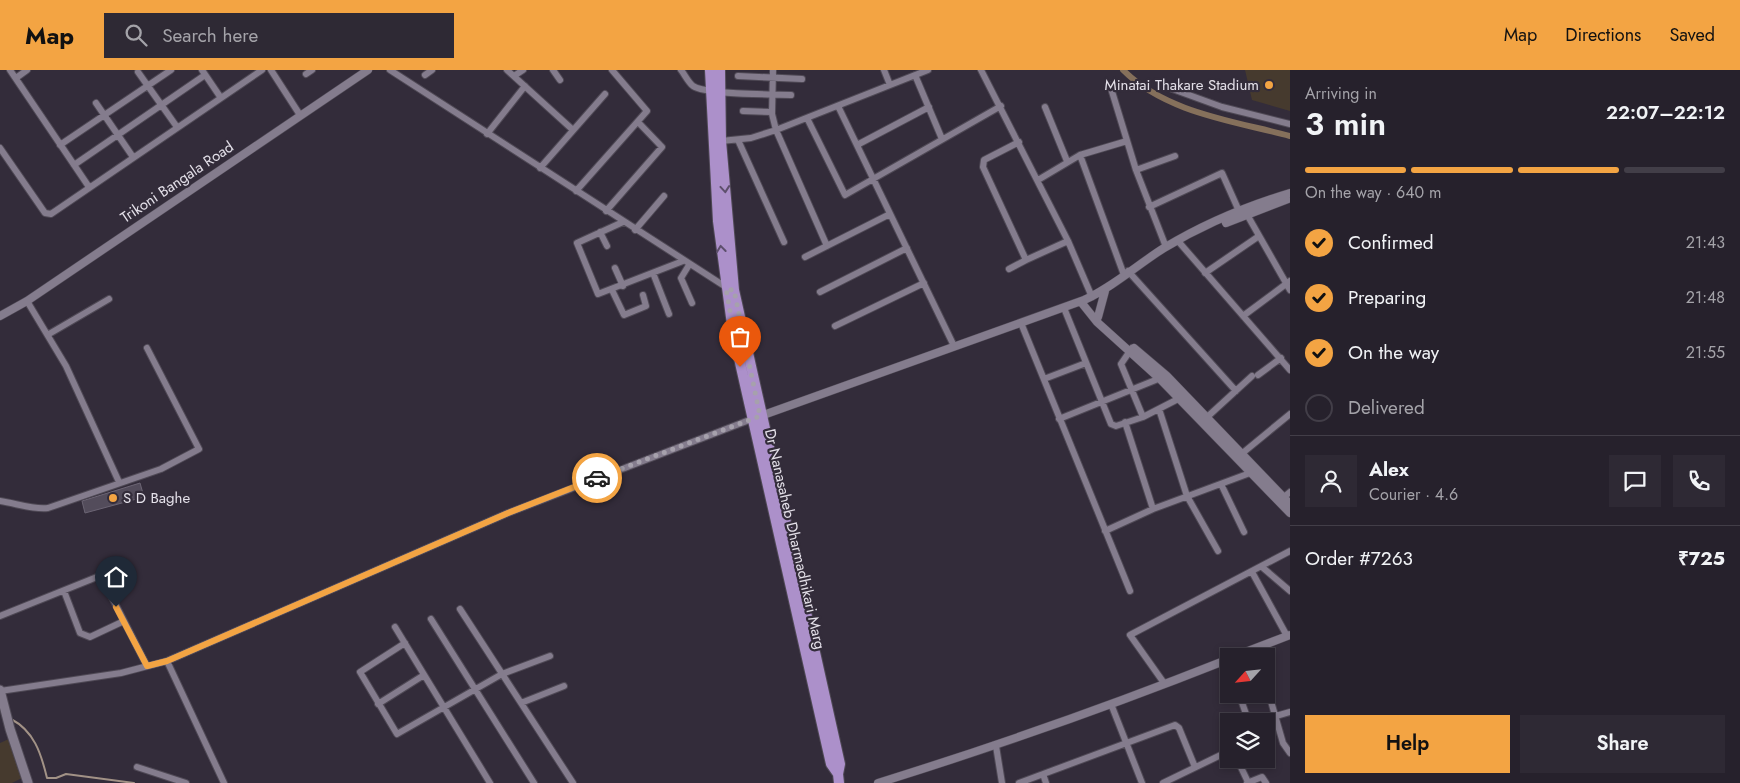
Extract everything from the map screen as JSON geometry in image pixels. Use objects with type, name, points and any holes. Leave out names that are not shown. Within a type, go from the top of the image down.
[{"type":"main road","name":"Dr Nanasaheb Dharmadhikari Marg","points":[[710,70],[715,91],[717,141],[732,332],[756,417],[831,764],[838,779]]},
{"type":"main road","name":"Dr Nanasaheb Dharmadhikari Marg","points":[[715,91],[720,70]]},
{"type":"main road","points":[[0,690],[10,729],[28,783]]},
{"type":"street","points":[[10,70],[89,187]]},
{"type":"street","points":[[16,78],[26,70]]},
{"type":"street","points":[[60,145],[172,70]]},
{"type":"street","points":[[0,148],[48,214],[53,213],[262,70]]},
{"type":"street","points":[[271,70],[300,115]]},
{"type":"street","name":"Trikoni Bangala Road","points":[[0,316],[27,300],[368,70]]},
{"type":"street","points":[[390,70],[686,263],[730,289]]},
{"type":"street","points":[[425,75],[432,70]]},
{"type":"street","points":[[508,70],[573,130]]},
{"type":"street","points":[[514,76],[523,70]]},
{"type":"street","points":[[553,70],[560,80]]},
{"type":"street","points":[[576,191],[646,113],[646,108],[612,70]]},
{"type":"street","points":[[681,70],[692,86],[715,91],[791,95]]},
{"type":"street","points":[[773,70],[772,112],[776,130],[828,246]]},
{"type":"street","points":[[884,70],[890,85]]},
{"type":"street","points":[[717,141],[738,140],[776,130],[928,70]]},
{"type":"street","points":[[981,70],[1068,241],[1085,300],[1098,322],[1164,377],[1239,457],[1287,495],[1290,504]]},
{"type":"street","points":[[138,72],[177,127]]},
{"type":"street","points":[[74,165],[161,105],[203,72],[221,98]]},
{"type":"street","points":[[915,75],[942,139]]},
{"type":"street","points":[[738,76],[802,79]]},
{"type":"street","points":[[1110,85],[1148,207],[1166,247]]},
{"type":"street","points":[[488,134],[525,86]]},
{"type":"street","points":[[1167,87],[1222,107],[1290,124]]},
{"type":"street","points":[[540,168],[605,94]]},
{"type":"street","points":[[96,103],[133,157]]},
{"type":"street","points":[[838,106],[954,346]]},
{"type":"street","points":[[807,118],[845,195],[1000,106]]},
{"type":"street","points":[[1044,106],[1067,161]]},
{"type":"street","points":[[857,145],[929,107]]},
{"type":"street","points":[[744,111],[772,112]]},
{"type":"street","points":[[606,211],[662,147],[638,122]]},
{"type":"street","points":[[738,140],[784,242]]},
{"type":"street","points":[[1038,180],[1080,155],[1127,141]]},
{"type":"street","points":[[1019,142],[984,160],[983,167],[1026,260]]},
{"type":"street","points":[[1080,155],[1126,273],[1236,391]]},
{"type":"street","points":[[1136,170],[1175,156]]},
{"type":"street","points":[[1148,207],[1222,173],[1288,282],[1290,290]]},
{"type":"street","points":[[0,690],[121,673],[167,661],[508,513],[756,417],[1085,300],[1105,291],[1126,273],[1182,237],[1290,193]]},
{"type":"street","points":[[635,230],[664,196]]},
{"type":"street","points":[[1244,212],[1290,198]]},
{"type":"street","points":[[805,258],[890,214]]},
{"type":"street","points":[[623,222],[577,244],[597,293],[601,295],[686,263]]},
{"type":"street","points":[[600,232],[606,246]]},
{"type":"street","points":[[1205,273],[1259,236]]},
{"type":"street","points":[[1009,269],[1068,241]]},
{"type":"street","points":[[1178,241],[1290,370]]},
{"type":"street","points":[[820,292],[907,248]]},
{"type":"street","points":[[686,263],[681,278],[692,303]]},
{"type":"street","points":[[615,268],[623,286]]},
{"type":"street","points":[[653,274],[669,314]]},
{"type":"street","points":[[1243,316],[1288,282]]},
{"type":"street","points":[[835,326],[924,283]]},
{"type":"street","points":[[612,290],[624,315],[646,306],[643,295]]},
{"type":"street","points":[[1098,317],[1105,291]]},
{"type":"street","points":[[49,334],[110,299]]},
{"type":"street","points":[[27,300],[49,334],[119,482]]},
{"type":"street","points":[[1085,300],[1098,317],[1131,349]]},
{"type":"street","points":[[1064,308],[1111,424],[1116,426],[1143,417],[1183,397]]},
{"type":"street","points":[[1020,323],[1130,591]]},
{"type":"street","points":[[0,500],[26,505],[37,510],[162,469],[199,448],[148,348]]},
{"type":"street","points":[[1131,349],[1121,364],[1143,417]]},
{"type":"street","points":[[1204,420],[1255,375],[1280,358]]},
{"type":"street","points":[[1044,379],[1086,363]]},
{"type":"street","points":[[1059,419],[1164,377]]},
{"type":"street","points":[[1159,409],[1187,496],[1218,551]]},
{"type":"street","points":[[1239,457],[1290,414]]},
{"type":"street","points":[[1125,422],[1153,509]]},
{"type":"street","points":[[1239,457],[1250,473],[1290,512]]},
{"type":"street","points":[[1105,531],[1153,509],[1250,473]]},
{"type":"street","points":[[1221,484],[1244,532]]},
{"type":"street","points":[[1164,683],[1130,635],[1290,551]]},
{"type":"street","points":[[1262,566],[1290,591]]},
{"type":"street","points":[[1252,572],[1289,636],[1257,648]]},
{"type":"street","points":[[0,616],[97,577],[102,578],[147,666]]},
{"type":"street","points":[[64,591],[80,633],[86,637],[90,637],[124,621]]},
{"type":"street","points":[[460,609],[573,783]]},
{"type":"street","points":[[430,619],[534,783]]},
{"type":"street","points":[[395,627],[490,783]]},
{"type":"street","points":[[405,643],[360,671],[360,675],[397,734],[502,674],[550,656]]},
{"type":"street","points":[[167,661],[224,783]]},
{"type":"street","points":[[878,783],[996,746],[1164,683],[1220,665]]},
{"type":"street","points":[[378,704],[424,675]]},
{"type":"street","points":[[521,703],[564,686]]},
{"type":"street","points":[[1272,703],[1283,743],[1290,753]]},
{"type":"street","points":[[1111,704],[1142,783]]},
{"type":"street","points":[[1276,716],[1290,712]]},
{"type":"street","points":[[1019,783],[1175,725],[1179,728],[1195,768]]},
{"type":"street","points":[[996,746],[1002,783]]},
{"type":"street","points":[[1164,783],[1220,756]]},
{"type":"street","points":[[137,767],[186,783]]},
{"type":"street","points":[[1241,768],[1248,783],[1262,777],[1266,783]]},
{"type":"street","points":[[1042,774],[1046,783]]},
{"type":"shaded area","name":"Minatai Thakare Stadium","points":[[1245,70],[1290,70],[1290,111],[1252,100]]},
{"type":"shaded area","points":[[11,738],[24,777],[12,783],[0,783],[0,743]]},
{"type":"building","name":"S D Baghe","points":[[140,483],[144,497],[85,513],[82,501]]},
{"type":"waterway","points":[[1123,70],[1140,85],[1180,106],[1202,114],[1290,136]]},
{"type":"waterway","points":[[11,719],[31,736],[39,752],[47,778],[56,778],[66,774],[134,783]]},
{"type":"way so far","points":[[597,478],[760,416],[734,290],[726,289],[732,332],[740,367]]},
{"type":"place","name":"Minatai Thakare Stadium","points":[[1269,85]]},
{"type":"place","name":"S D Baghe","points":[[113,498]]},
{"type":"route","points":[[116,607],[147,666],[167,661],[170,658],[508,513],[597,478]]}]
